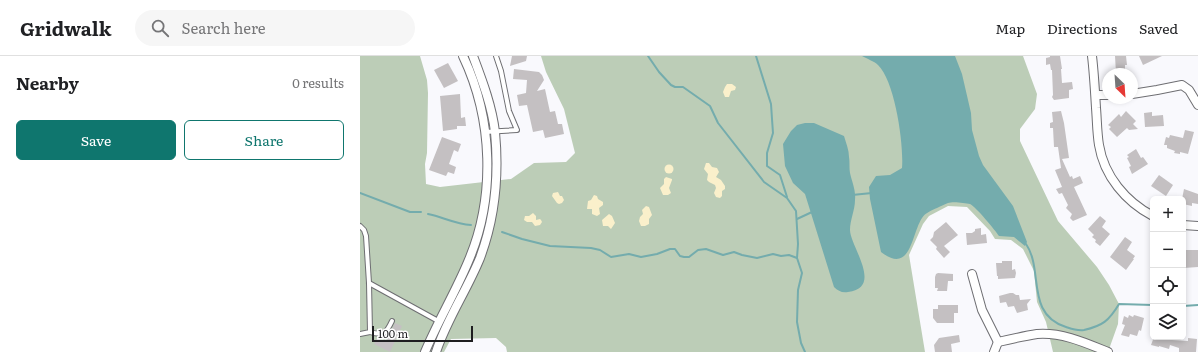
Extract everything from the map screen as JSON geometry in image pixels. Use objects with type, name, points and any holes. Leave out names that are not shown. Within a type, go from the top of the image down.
[{"type":"street","points":[[425,352],[469,261],[485,202],[488,171],[485,132],[478,94],[463,56]]},
{"type":"street","points":[[436,352],[480,257],[490,225],[496,184],[495,132],[486,95],[473,56]]},
{"type":"street","points":[[1092,56],[1099,144],[1103,160],[1116,184],[1130,201],[1150,214]]},
{"type":"street","points":[[1138,93],[1182,84],[1189,90],[1198,105]]},
{"type":"street","points":[[1096,95],[1102,95]]},
{"type":"street","points":[[1186,225],[1198,226]]},
{"type":"street","points":[[972,274],[982,310],[998,342],[994,352]]},
{"type":"street","points":[[998,342],[1038,334],[1056,335],[1086,343],[1108,352]]},
{"type":"lane","points":[[485,132],[517,130],[509,111],[501,71],[496,56]]},
{"type":"lane","points":[[360,226],[364,230],[366,236],[370,332]]},
{"type":"lane","points":[[369,283],[447,326]]},
{"type":"lane","points":[[360,334],[370,332],[379,335],[385,333],[392,321]]},
{"type":"green space","points":[[360,56],[420,56],[427,80],[428,93],[427,153],[425,164],[426,184],[440,187],[511,179],[534,163],[566,162],[575,153],[564,109],[546,72],[541,56],[1023,56],[1037,94],[1035,109],[1020,129],[1020,141],[1058,221],[1097,267],[1119,304],[1118,324],[1108,352],[1053,352],[1046,322],[1037,302],[1034,271],[1023,249],[1011,240],[995,239],[990,231],[967,207],[948,206],[929,216],[923,224],[909,255],[925,352],[507,352],[506,347],[496,338],[451,339],[444,352],[360,352]]},
{"type":"sand","points":[[727,84],[732,84],[736,87],[735,90],[731,91],[729,97],[725,97],[723,92]]},
{"type":"sand","points":[[706,163],[709,163],[712,167],[717,168],[719,172],[716,177],[721,180],[725,186],[720,198],[716,197],[714,193],[716,188],[715,185],[707,180],[708,174],[704,169]]},
{"type":"sand","points":[[669,164],[674,169],[669,174],[664,169]]},
{"type":"sand","points":[[666,177],[672,179],[669,188],[671,193],[668,195],[663,195],[660,188],[664,184],[664,179]]},
{"type":"sand","points":[[558,192],[564,200],[559,204],[552,196],[553,193]]},
{"type":"sand","points":[[594,195],[603,202],[603,205],[599,208],[600,214],[597,216],[592,214],[592,209],[587,209],[588,201],[591,200]]},
{"type":"sand","points":[[646,206],[649,207],[652,215],[649,219],[649,224],[641,226],[639,221],[640,217],[643,214],[642,210]]},
{"type":"sand","points":[[533,213],[536,216],[536,220],[541,220],[542,222],[540,225],[535,226],[532,222],[527,222],[524,220],[525,216],[529,216]]},
{"type":"sand","points":[[609,214],[612,216],[615,223],[611,229],[608,226],[603,226],[602,220]]},
{"type":"water","points":[[862,56],[955,56],[962,74],[971,113],[972,130],[979,156],[983,165],[1013,206],[1027,242],[1025,246],[1014,237],[999,236],[981,214],[970,204],[953,202],[947,203],[923,216],[909,250],[904,256],[899,259],[891,258],[881,252],[869,187],[876,176],[890,175],[902,168],[900,130],[894,99],[884,73],[878,65]]},
{"type":"water","points":[[814,123],[844,136],[848,149],[850,171],[855,196],[850,230],[851,237],[862,266],[864,283],[858,289],[848,292],[837,290],[834,287],[805,194],[793,183],[785,166],[783,144],[791,131],[797,125]]},
{"type":"building","points":[[512,56],[527,56],[526,61],[510,66]]},
{"type":"building","points":[[1050,56],[1060,56],[1062,83],[1072,82],[1073,89],[1069,90],[1069,98],[1054,100],[1052,97],[1052,70],[1050,64],[1046,65],[1046,58]]},
{"type":"building","points":[[1115,56],[1126,56],[1127,65],[1125,65],[1125,68],[1116,68]]},
{"type":"building","points":[[1139,56],[1162,56],[1143,65]]},
{"type":"building","points":[[448,63],[458,81],[444,88],[434,70]]},
{"type":"building","points":[[514,69],[539,72],[542,75],[544,80],[537,91],[545,89],[550,112],[555,111],[558,124],[562,124],[564,134],[545,138],[543,130],[533,132],[527,105],[519,106],[517,95],[526,93],[527,80],[513,79]]},
{"type":"building","points":[[460,94],[461,118],[465,117],[466,126],[457,126],[457,129],[443,131],[440,96]]},
{"type":"building","points":[[1061,111],[1069,158],[1062,159],[1070,177],[1072,176],[1073,179],[1080,176],[1083,183],[1074,187],[1087,215],[1073,221],[1070,218],[1072,214],[1066,208],[1068,205],[1062,193],[1059,194],[1056,189],[1062,187],[1055,170],[1061,168],[1058,147],[1054,147],[1053,128],[1050,128],[1050,123],[1053,122],[1052,112]]},
{"type":"building","points":[[1126,111],[1136,121],[1133,124],[1138,129],[1129,130],[1127,128],[1117,137],[1109,129],[1111,127],[1108,125],[1119,114],[1121,117]]},
{"type":"building","points":[[1152,112],[1152,116],[1163,115],[1164,126],[1145,127],[1144,113]]},
{"type":"building","points":[[1185,130],[1194,132],[1188,154],[1180,152],[1180,154],[1174,153],[1175,151],[1167,148],[1167,145],[1164,145],[1166,137],[1169,138],[1170,135],[1183,138]]},
{"type":"building","points":[[442,137],[461,144],[458,152],[454,150],[449,164],[456,167],[454,174],[448,172],[446,176],[429,170]]},
{"type":"building","points":[[1136,149],[1141,158],[1143,157],[1148,164],[1132,174],[1129,167],[1131,166],[1127,158],[1129,157],[1127,155]]},
{"type":"building","points":[[1159,175],[1173,185],[1166,196],[1151,186]]},
{"type":"building","points":[[1184,189],[1198,194],[1198,204],[1192,203],[1192,206],[1186,205],[1186,196],[1183,196]]},
{"type":"building","points":[[1100,216],[1106,221],[1102,227],[1110,234],[1100,246],[1095,242],[1096,240],[1092,237],[1094,235],[1088,229]]},
{"type":"building","points":[[946,222],[958,235],[944,246],[950,252],[944,258],[936,249],[937,247],[930,240],[933,237],[934,232]]},
{"type":"building","points":[[981,228],[981,235],[986,234],[987,243],[967,245],[966,233],[972,233],[975,229]]},
{"type":"building","points":[[1125,237],[1132,242],[1127,250],[1135,256],[1126,270],[1110,257]]},
{"type":"building","points":[[1186,250],[1198,250],[1198,267],[1186,268]]},
{"type":"building","points":[[1002,261],[1012,261],[1012,270],[1015,269],[1016,273],[1015,278],[998,279],[996,263],[1002,263]]},
{"type":"building","points":[[938,273],[953,274],[953,281],[948,281],[947,291],[937,291],[938,288],[935,288],[935,277]]},
{"type":"building","points":[[1010,293],[1019,295],[1020,300],[1031,299],[1027,304],[1028,310],[1017,313],[1014,306],[1008,307],[1006,302],[1000,303],[999,296]]},
{"type":"building","points":[[938,305],[958,305],[958,313],[954,313],[954,323],[937,323],[933,318],[933,309],[938,309]]},
{"type":"building","points":[[1129,315],[1144,318],[1141,331],[1139,330],[1137,336],[1130,334],[1129,337],[1121,335],[1125,325],[1122,324],[1124,316],[1128,318]]},
{"type":"building","points":[[395,323],[402,326],[390,352],[374,344],[377,338],[386,342]]},
{"type":"building","points":[[959,335],[960,342],[951,344],[952,352],[935,352],[934,345],[939,338]]},
{"type":"building","points":[[1188,338],[1197,339],[1196,352],[1179,352],[1179,348],[1170,345],[1169,349],[1151,345],[1153,340],[1188,341]]},
{"type":"waterway","points":[[648,56],[659,72],[671,85],[675,87],[683,87],[710,106],[718,123],[764,182],[787,198],[796,211],[798,244],[797,258],[802,273],[798,290],[797,322],[801,343],[805,352]]},
{"type":"waterway","points":[[756,56],[771,104],[773,133],[767,153],[767,166],[780,175],[787,197]]},
{"type":"waterway","points":[[360,193],[410,212],[421,212]]},
{"type":"waterway","points":[[852,195],[872,193]]},
{"type":"waterway","points":[[797,219],[812,212]]},
{"type":"waterway","points":[[428,214],[471,225]]},
{"type":"waterway","points":[[502,232],[550,246],[591,248],[600,250],[611,257],[629,254],[641,257],[657,254],[670,249],[675,249],[680,256],[689,257],[698,250],[706,249],[723,255],[734,252],[757,258],[773,254],[781,256],[789,255],[797,258]]},
{"type":"waterway","points":[[1026,244],[1031,254],[1034,266],[1040,302],[1045,312],[1053,321],[1075,330],[1081,330],[1096,327],[1104,322],[1112,315],[1119,304],[1150,305]]},
{"type":"waterway","points":[[1186,306],[1198,305]]}]
